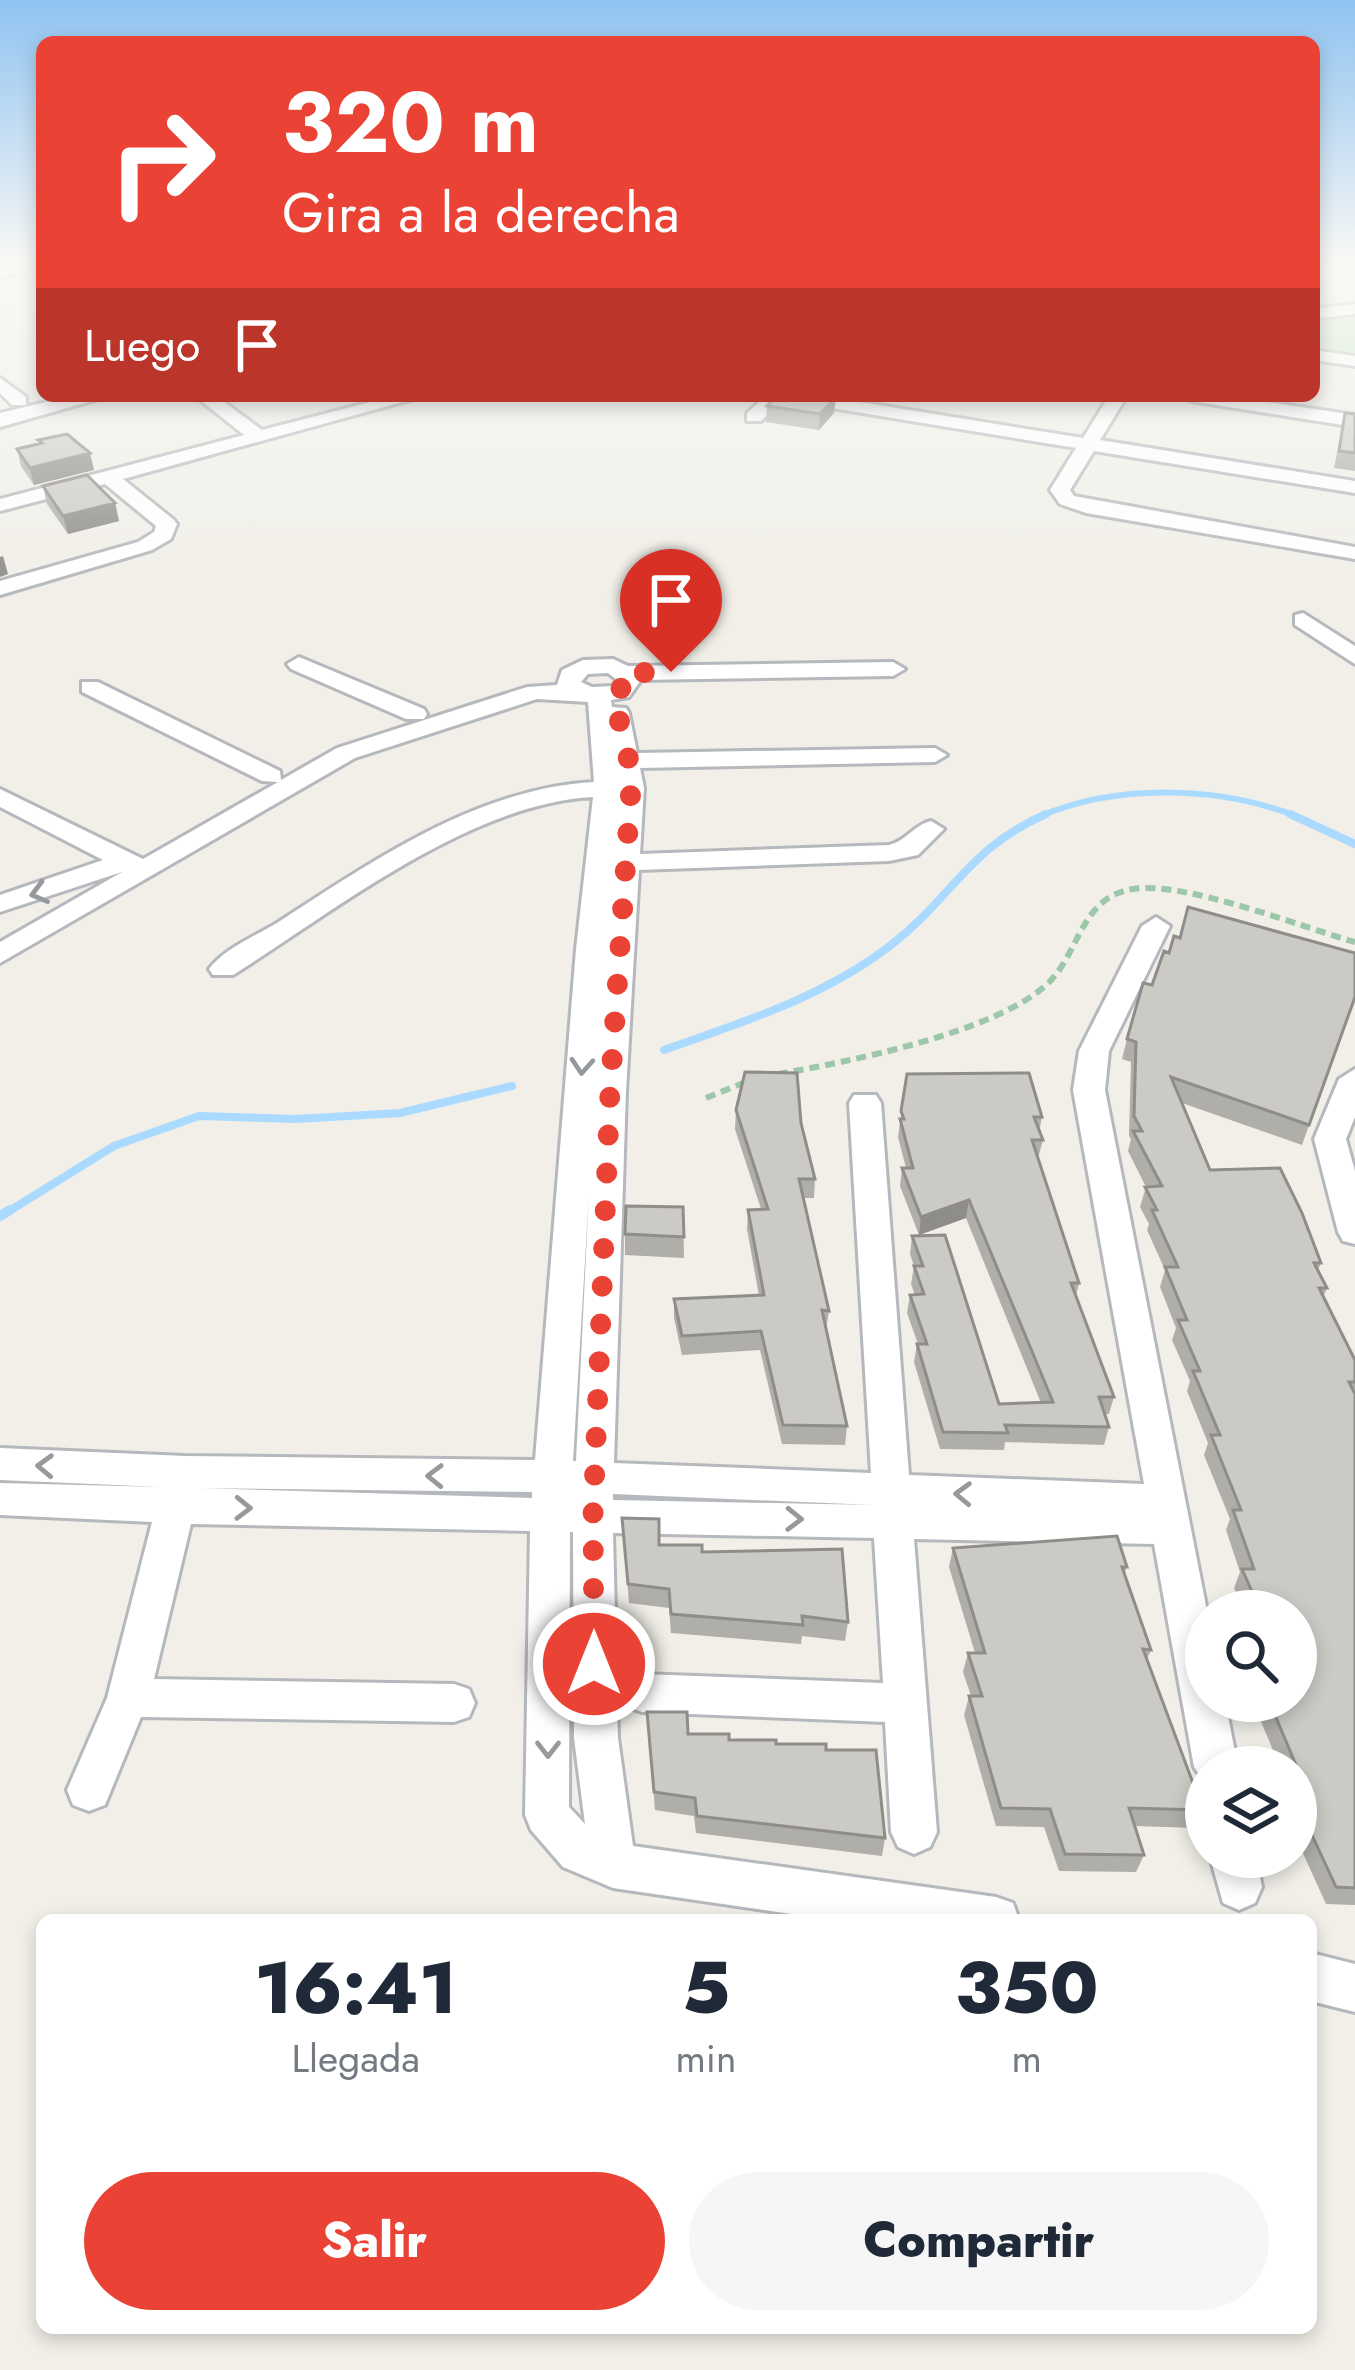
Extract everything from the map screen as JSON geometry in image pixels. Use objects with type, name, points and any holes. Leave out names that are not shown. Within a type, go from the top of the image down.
[{"type":"street","points":[[0,383],[20,401]]},
{"type":"street","points":[[0,420],[74,402]]},
{"type":"street","points":[[212,402],[259,437]]},
{"type":"street","points":[[0,505],[392,402]]},
{"type":"street","points":[[754,417],[770,402]]},
{"type":"street","points":[[822,402],[1087,448],[1355,487]]},
{"type":"street","points":[[1114,402],[1060,490],[1066,500],[1355,553]]},
{"type":"street","points":[[1229,402],[1355,422]]},
{"type":"street","points":[[0,588],[145,546],[164,535],[167,524],[109,477]]},
{"type":"street","points":[[1303,620],[1355,657]]},
{"type":"street","points":[[299,664],[416,714]]},
{"type":"street","points":[[0,954],[346,753],[536,692],[893,668]]},
{"type":"street","points":[[0,904],[127,862],[325,746],[536,679],[598,686]]},
{"type":"street","points":[[598,686],[618,774],[551,1496],[547,1815],[579,1851],[613,1866],[953,1914]]},
{"type":"street","points":[[89,687],[271,776]]},
{"type":"street","points":[[223,969],[465,822],[618,774],[934,755]]},
{"type":"street","points":[[0,796],[127,862]]},
{"type":"street","points":[[613,862],[890,853],[909,848],[931,829]]},
{"type":"street","points":[[608,915],[610,1091],[594,1497],[596,1738],[613,1866]]},
{"type":"street","points":[[1156,926],[1094,1052],[1089,1090],[1212,1746]]},
{"type":"street","points":[[1355,1079],[1330,1139],[1355,1232]]},
{"type":"street","points":[[865,1103],[914,1832]]},
{"type":"street","points":[[0,1464],[180,1490]]},
{"type":"street","points":[[89,1790],[128,1698],[180,1490]]},
{"type":"street","points":[[0,1499],[180,1490],[1167,1515]]},
{"type":"street","points":[[642,1693],[906,1703]]},
{"type":"street","points":[[128,1698],[454,1703]]},
{"type":"street","points":[[1317,1978],[1355,1988]]},
{"type":"path","points":[[706,1099],[748,1080],[811,1070],[986,1017],[1039,992],[1056,978],[1088,914],[1120,892],[1156,889],[1355,942]]},
{"type":"building","points":[[771,402],[831,402],[820,414],[767,406]]},
{"type":"building","points":[[1345,413],[1355,414],[1355,453],[1339,451]]},
{"type":"building","points":[[67,434],[90,453],[30,468],[17,449],[42,443],[38,440]]},
{"type":"building","points":[[87,475],[115,503],[63,516],[43,486]]},
{"type":"building","points":[[1188,907],[1355,953],[1355,997],[1309,1125],[1171,1077],[1210,1170],[1280,1168],[1321,1263],[1314,1263],[1327,1288],[1319,1288],[1355,1360],[1355,1382],[1349,1382],[1355,1394],[1355,1888],[1336,1887],[1317,1846],[1317,1746],[1288,1746],[1278,1722],[1317,1722],[1317,1590],[1251,1590],[1242,1569],[1254,1569],[1233,1510],[1241,1510],[1211,1435],[1220,1435],[1178,1320],[1187,1320],[1165,1267],[1178,1267],[1145,1187],[1162,1186],[1133,1131],[1142,1131],[1134,1116],[1136,1042],[1127,1039],[1143,983],[1152,985],[1164,951],[1169,953],[1174,936],[1180,938]]},
{"type":"building","points":[[745,1072],[797,1073],[801,1123],[815,1179],[799,1179],[829,1311],[822,1310],[847,1426],[783,1425],[761,1331],[682,1336],[674,1299],[764,1295],[748,1210],[768,1209],[736,1110]]},
{"type":"building","points":[[1029,1073],[1042,1117],[1034,1117],[1043,1140],[1032,1140],[1079,1283],[1071,1283],[1114,1397],[1099,1397],[1109,1427],[1005,1425],[1008,1433],[943,1432],[917,1344],[927,1344],[910,1295],[924,1294],[914,1266],[923,1266],[912,1236],[945,1235],[999,1404],[1053,1402],[969,1200],[921,1217],[902,1168],[913,1168],[900,1119],[904,1119],[907,1074]]},
{"type":"building","points":[[626,1206],[683,1207],[684,1237],[625,1234]]},
{"type":"building","points":[[622,1518],[659,1519],[659,1545],[702,1545],[702,1552],[842,1549],[848,1622],[802,1616],[803,1625],[671,1614],[669,1589],[628,1584]]},
{"type":"building","points":[[1117,1536],[1127,1567],[1122,1567],[1151,1650],[1143,1649],[1185,1762],[1185,1810],[1129,1808],[1144,1855],[1065,1854],[1050,1809],[1001,1808],[969,1696],[982,1696],[968,1653],[985,1653],[953,1548]]},
{"type":"building","points":[[647,1712],[687,1712],[688,1734],[729,1734],[729,1740],[776,1740],[776,1744],[826,1744],[826,1750],[876,1750],[885,1838],[697,1816],[695,1798],[654,1792]]},
{"type":"waterway","points":[[1043,815],[1101,798],[1168,793],[1236,799],[1293,815]]},
{"type":"waterway","points":[[664,1050],[782,1006],[865,963],[912,927],[997,842],[1043,815]]},
{"type":"waterway","points":[[1039,817],[1043,815]]},
{"type":"waterway","points":[[1293,815],[1298,817]]},
{"type":"waterway","points":[[1293,815],[1355,844]]},
{"type":"waterway","points":[[6,1213],[114,1146],[199,1116],[296,1119],[400,1113],[512,1086]]},
{"type":"waterway","points":[[0,1216],[10,1210]]},
{"type":"route","points":[[594,1664],[593,1515],[610,1091],[631,788],[613,694],[627,687],[627,673],[671,672]]}]
